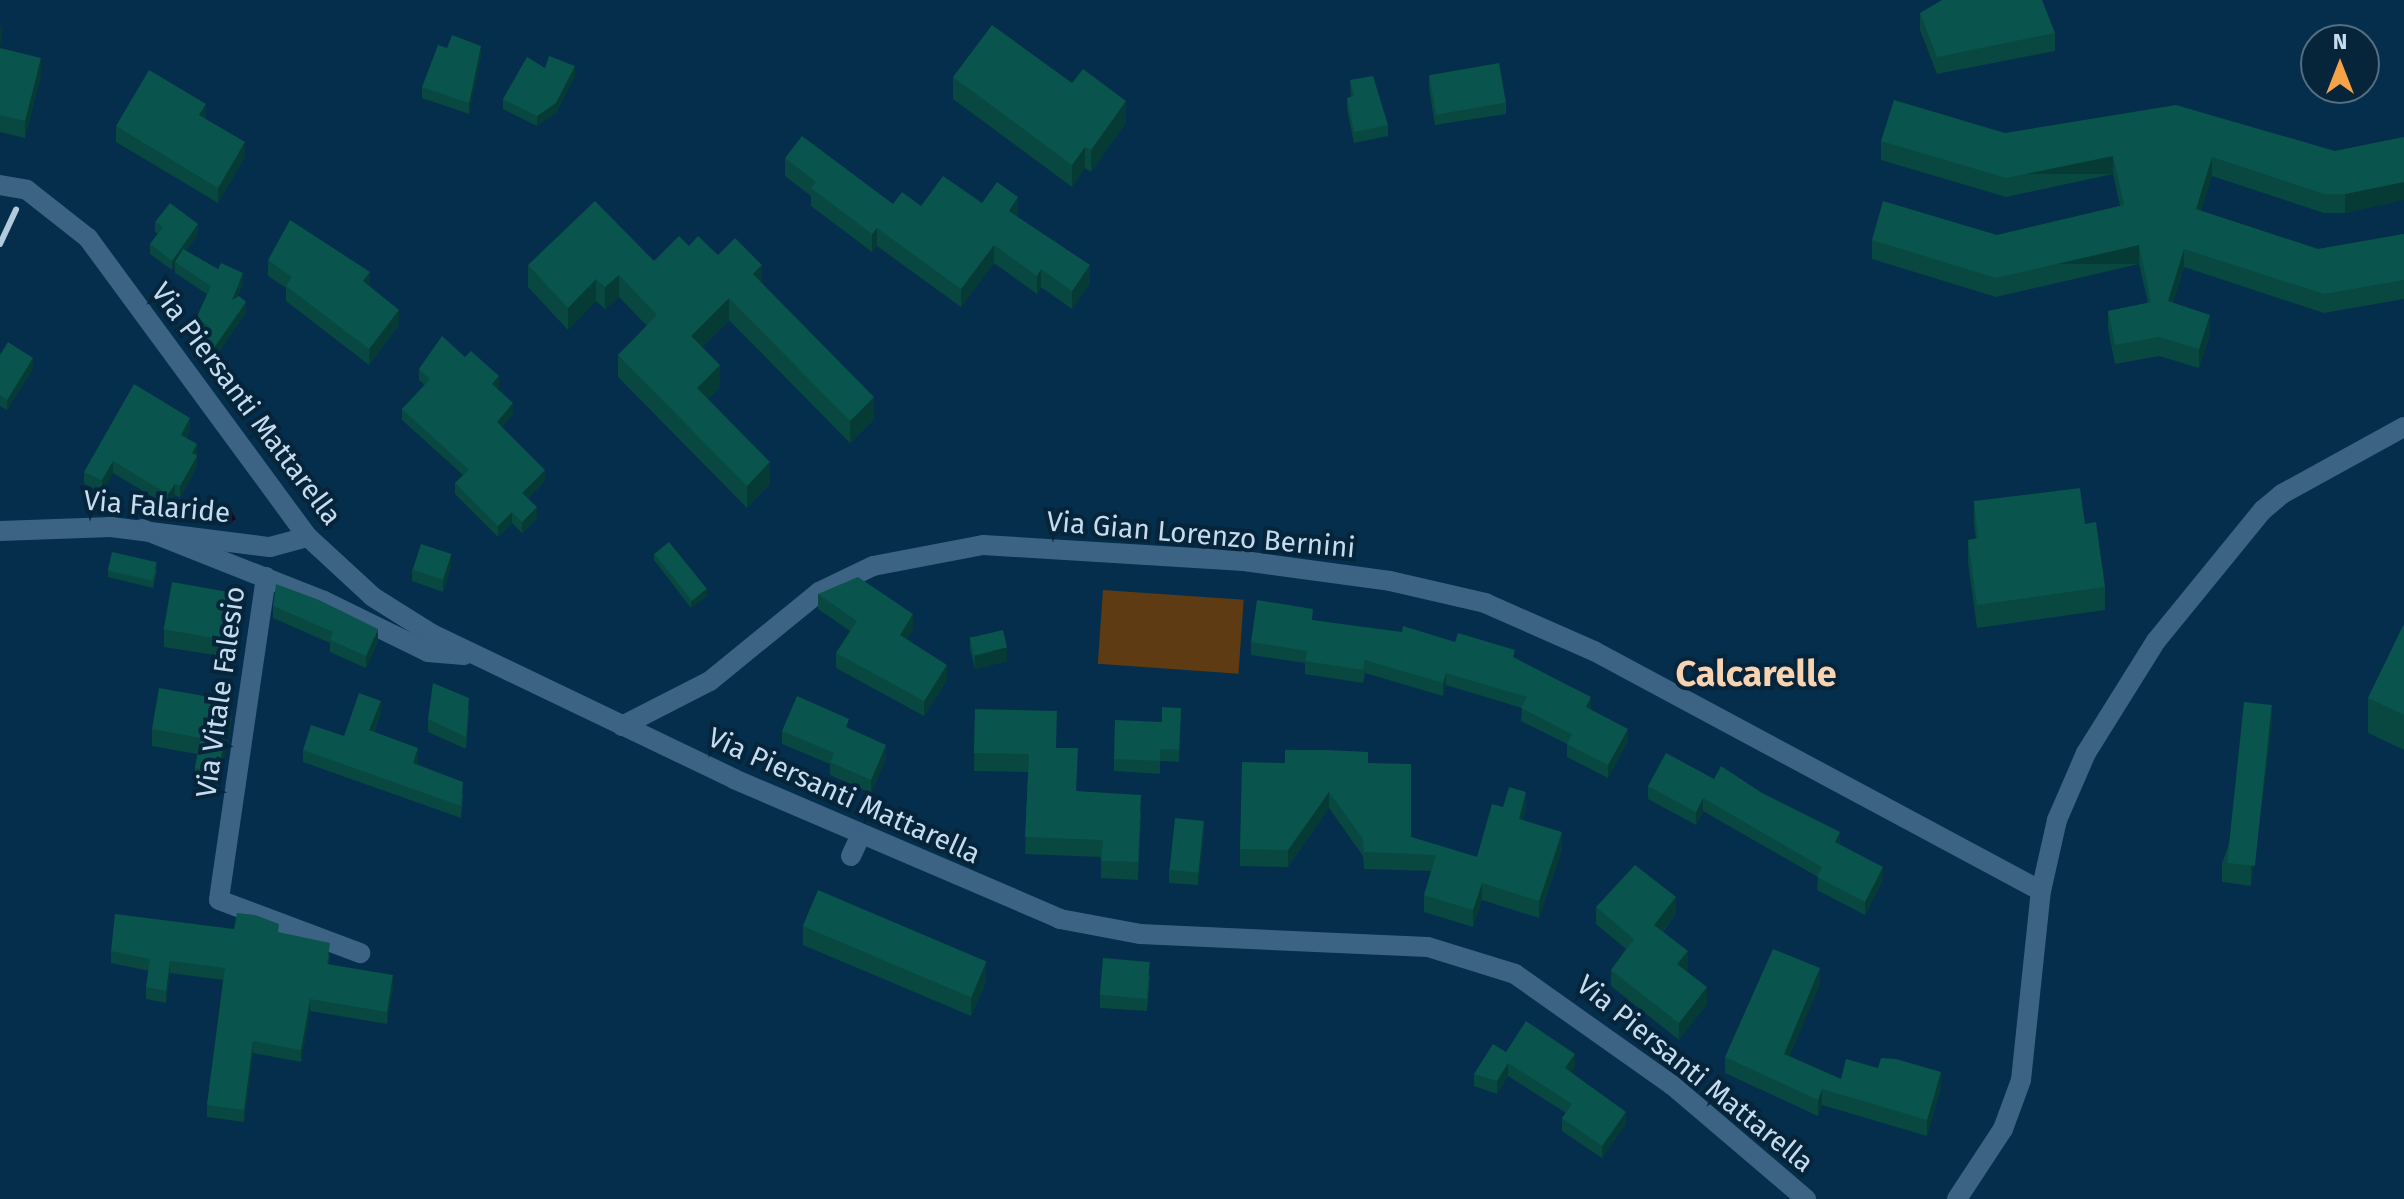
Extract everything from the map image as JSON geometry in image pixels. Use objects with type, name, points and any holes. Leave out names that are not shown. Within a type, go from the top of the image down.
[{"type":"street","name":"Via Piersanti Mattarella","points":[[0,185],[27,190],[88,238],[308,537],[384,604],[477,656],[622,726],[1017,904],[1085,926],[1140,934],[1428,947],[1464,954],[1515,974],[1605,1033],[1806,1199]]},
{"type":"street","points":[[1957,1199],[2003,1129],[2021,1080],[2041,891],[2070,784],[2119,696],[2165,630],[2263,510],[2282,494],[2404,427]]},
{"type":"street","name":"Via Falaride","points":[[0,531],[142,529],[270,547],[308,537]]},
{"type":"street","name":"Via Vitale Falesio","points":[[142,529],[266,577],[219,900],[360,953]]},
{"type":"street","name":"Via Gian Lorenzo Bernini","points":[[622,726],[710,681],[811,598],[873,566],[983,545],[1244,561],[1390,581],[1485,603],[1594,651],[2041,891]]},
{"type":"street","points":[[266,577],[428,652],[477,656]]},
{"type":"street","points":[[851,856],[861,835]]},
{"type":"shaded area","points":[[204,506],[216,512],[229,507],[236,519],[227,524],[203,520],[196,510]]},
{"type":"shaded area","points":[[1103,590],[1244,600],[1238,674],[1098,664]]},
{"type":"building","points":[[1942,0],[2042,0],[2055,33],[1937,57],[1920,13]]},
{"type":"building","points":[[992,25],[1072,83],[1083,69],[1126,101],[1091,150],[1085,147],[1072,165],[953,77]]},
{"type":"building","points":[[452,35],[481,46],[469,103],[422,87],[438,45],[447,48]]},
{"type":"building","points":[[0,48],[41,58],[25,121],[0,115]]},
{"type":"building","points":[[549,56],[575,66],[556,103],[537,116],[503,99],[527,57],[545,68]]},
{"type":"building","points":[[1499,63],[1506,102],[1436,115],[1429,75]]},
{"type":"building","points":[[149,70],[206,104],[199,115],[245,142],[218,188],[116,126]]},
{"type":"building","points":[[1373,76],[1388,125],[1354,132],[1347,98],[1354,96],[1350,80]]},
{"type":"building","points":[[1894,100],[2005,133],[2176,105],[2335,151],[2404,137],[2404,182],[2345,194],[2324,194],[2212,157],[2196,209],[2318,249],[2404,234],[2404,280],[2324,294],[2184,249],[2168,301],[2210,315],[2199,349],[2159,337],[2115,345],[2108,311],[2151,302],[2139,245],[1996,278],[1872,240],[1883,201],[1997,235],[2124,205],[2113,156],[2006,178],[1881,141]]},
{"type":"building","points":[[802,136],[893,204],[902,192],[921,206],[943,176],[982,203],[997,182],[1018,197],[1009,211],[1090,265],[1072,291],[1041,269],[1037,276],[994,245],[961,289],[877,228],[872,234],[811,188],[816,182],[785,158]]},
{"type":"building","points":[[595,201],[654,261],[679,236],[689,246],[698,236],[718,255],[735,238],[762,265],[753,274],[874,397],[850,421],[729,298],[691,336],[720,365],[697,388],[770,462],[747,486],[618,355],[657,315],[619,275],[605,287],[596,279],[568,308],[528,265]]},
{"type":"building","points":[[170,203],[198,224],[172,261],[150,244],[163,227],[155,222]]},
{"type":"building","points":[[290,220],[370,272],[363,281],[399,310],[369,349],[286,286],[292,277],[268,260]]},
{"type":"building","points":[[183,249],[218,269],[221,263],[243,273],[232,300],[239,296],[246,302],[211,352],[196,337],[208,325],[196,319],[211,286],[175,262]]},
{"type":"building","points":[[442,336],[465,357],[471,351],[499,376],[492,384],[513,403],[497,422],[545,470],[522,493],[537,507],[522,522],[512,512],[498,526],[455,483],[469,470],[402,409],[430,379],[419,369]]},
{"type":"building","points":[[8,342],[33,358],[7,400],[0,395],[0,355]]},
{"type":"building","points":[[134,384],[190,418],[181,435],[197,444],[192,453],[197,456],[180,486],[175,484],[168,494],[113,461],[102,480],[84,472]]},
{"type":"building","points":[[2080,488],[2085,524],[2096,522],[2105,587],[1977,605],[1968,540],[1978,538],[1974,501]]},
{"type":"building","points":[[669,542],[707,589],[692,601],[654,554]]},
{"type":"building","points":[[421,544],[451,554],[443,580],[413,570]]},
{"type":"building","points":[[112,552],[157,562],[153,581],[108,571]]},
{"type":"building","points":[[858,577],[913,614],[900,635],[947,665],[924,701],[836,653],[857,621],[818,594]]},
{"type":"building","points":[[172,582],[240,594],[232,641],[164,629]]},
{"type":"building","points":[[276,584],[319,600],[378,629],[366,656],[330,640],[333,632],[273,606]]},
{"type":"building","points":[[1257,600],[1313,609],[1312,620],[1402,632],[1403,626],[1455,642],[1458,633],[1515,650],[1513,657],[1591,697],[1586,707],[1628,729],[1608,765],[1567,744],[1572,734],[1521,708],[1527,697],[1446,673],[1443,683],[1365,660],[1363,670],[1305,661],[1307,651],[1251,642]]},
{"type":"building","points":[[2404,624],[2404,715],[2368,698]]},
{"type":"building","points":[[1003,630],[1007,648],[974,655],[970,638]]},
{"type":"building","points":[[433,683],[469,698],[466,737],[428,719]]},
{"type":"building","points":[[159,688],[232,701],[218,772],[195,768],[201,738],[152,729]]},
{"type":"building","points":[[359,693],[381,701],[369,730],[418,748],[413,763],[463,782],[461,806],[303,750],[311,725],[344,736]]},
{"type":"building","points":[[797,696],[849,719],[846,727],[886,745],[871,780],[830,762],[834,753],[782,731]]},
{"type":"building","points":[[2244,702],[2272,705],[2255,866],[2227,863]]},
{"type":"building","points":[[1162,707],[1181,708],[1179,750],[1160,749],[1160,761],[1114,759],[1115,720],[1162,722]]},
{"type":"building","points":[[975,709],[1057,711],[1056,748],[1078,748],[1076,791],[1141,795],[1138,862],[1101,861],[1103,840],[1025,837],[1029,754],[974,753]]},
{"type":"building","points":[[1285,750],[1368,752],[1368,763],[1411,764],[1411,837],[1477,857],[1492,804],[1503,807],[1509,787],[1526,792],[1519,819],[1562,832],[1539,901],[1482,883],[1473,910],[1424,895],[1436,855],[1364,852],[1363,839],[1329,792],[1288,850],[1240,849],[1242,762],[1285,763]]},
{"type":"building","points":[[1666,753],[1714,779],[1721,766],[1762,793],[1840,832],[1835,842],[1883,867],[1865,902],[1817,877],[1822,867],[1703,798],[1696,812],[1648,786]]},
{"type":"building","points":[[1175,818],[1204,821],[1198,873],[1170,870]]},
{"type":"building","points":[[1635,865],[1676,897],[1654,925],[1688,951],[1677,964],[1707,987],[1679,1023],[1611,970],[1634,939],[1596,907]]},
{"type":"building","points":[[818,890],[986,962],[971,997],[803,926]]},
{"type":"building","points":[[237,913],[255,915],[279,924],[278,932],[330,943],[327,964],[393,975],[387,1012],[310,999],[301,1050],[253,1041],[244,1110],[207,1105],[225,968],[170,961],[166,991],[146,987],[150,959],[111,951],[115,914],[234,929]]},
{"type":"building","points":[[1773,949],[1820,968],[1784,1054],[1841,1079],[1846,1059],[1878,1068],[1881,1058],[1896,1059],[1941,1072],[1927,1120],[1822,1089],[1818,1100],[1725,1057]]},
{"type":"building","points":[[1103,958],[1150,962],[1147,999],[1100,995]]},
{"type":"building","points":[[1526,1021],[1575,1054],[1565,1068],[1626,1112],[1602,1146],[1562,1118],[1572,1104],[1508,1063],[1497,1081],[1474,1074],[1493,1044],[1506,1052]]},
{"type":"railway","points":[[0,244],[16,209]]},
{"type":"district","name":"Calcarelle","points":[[1756,675]]}]
